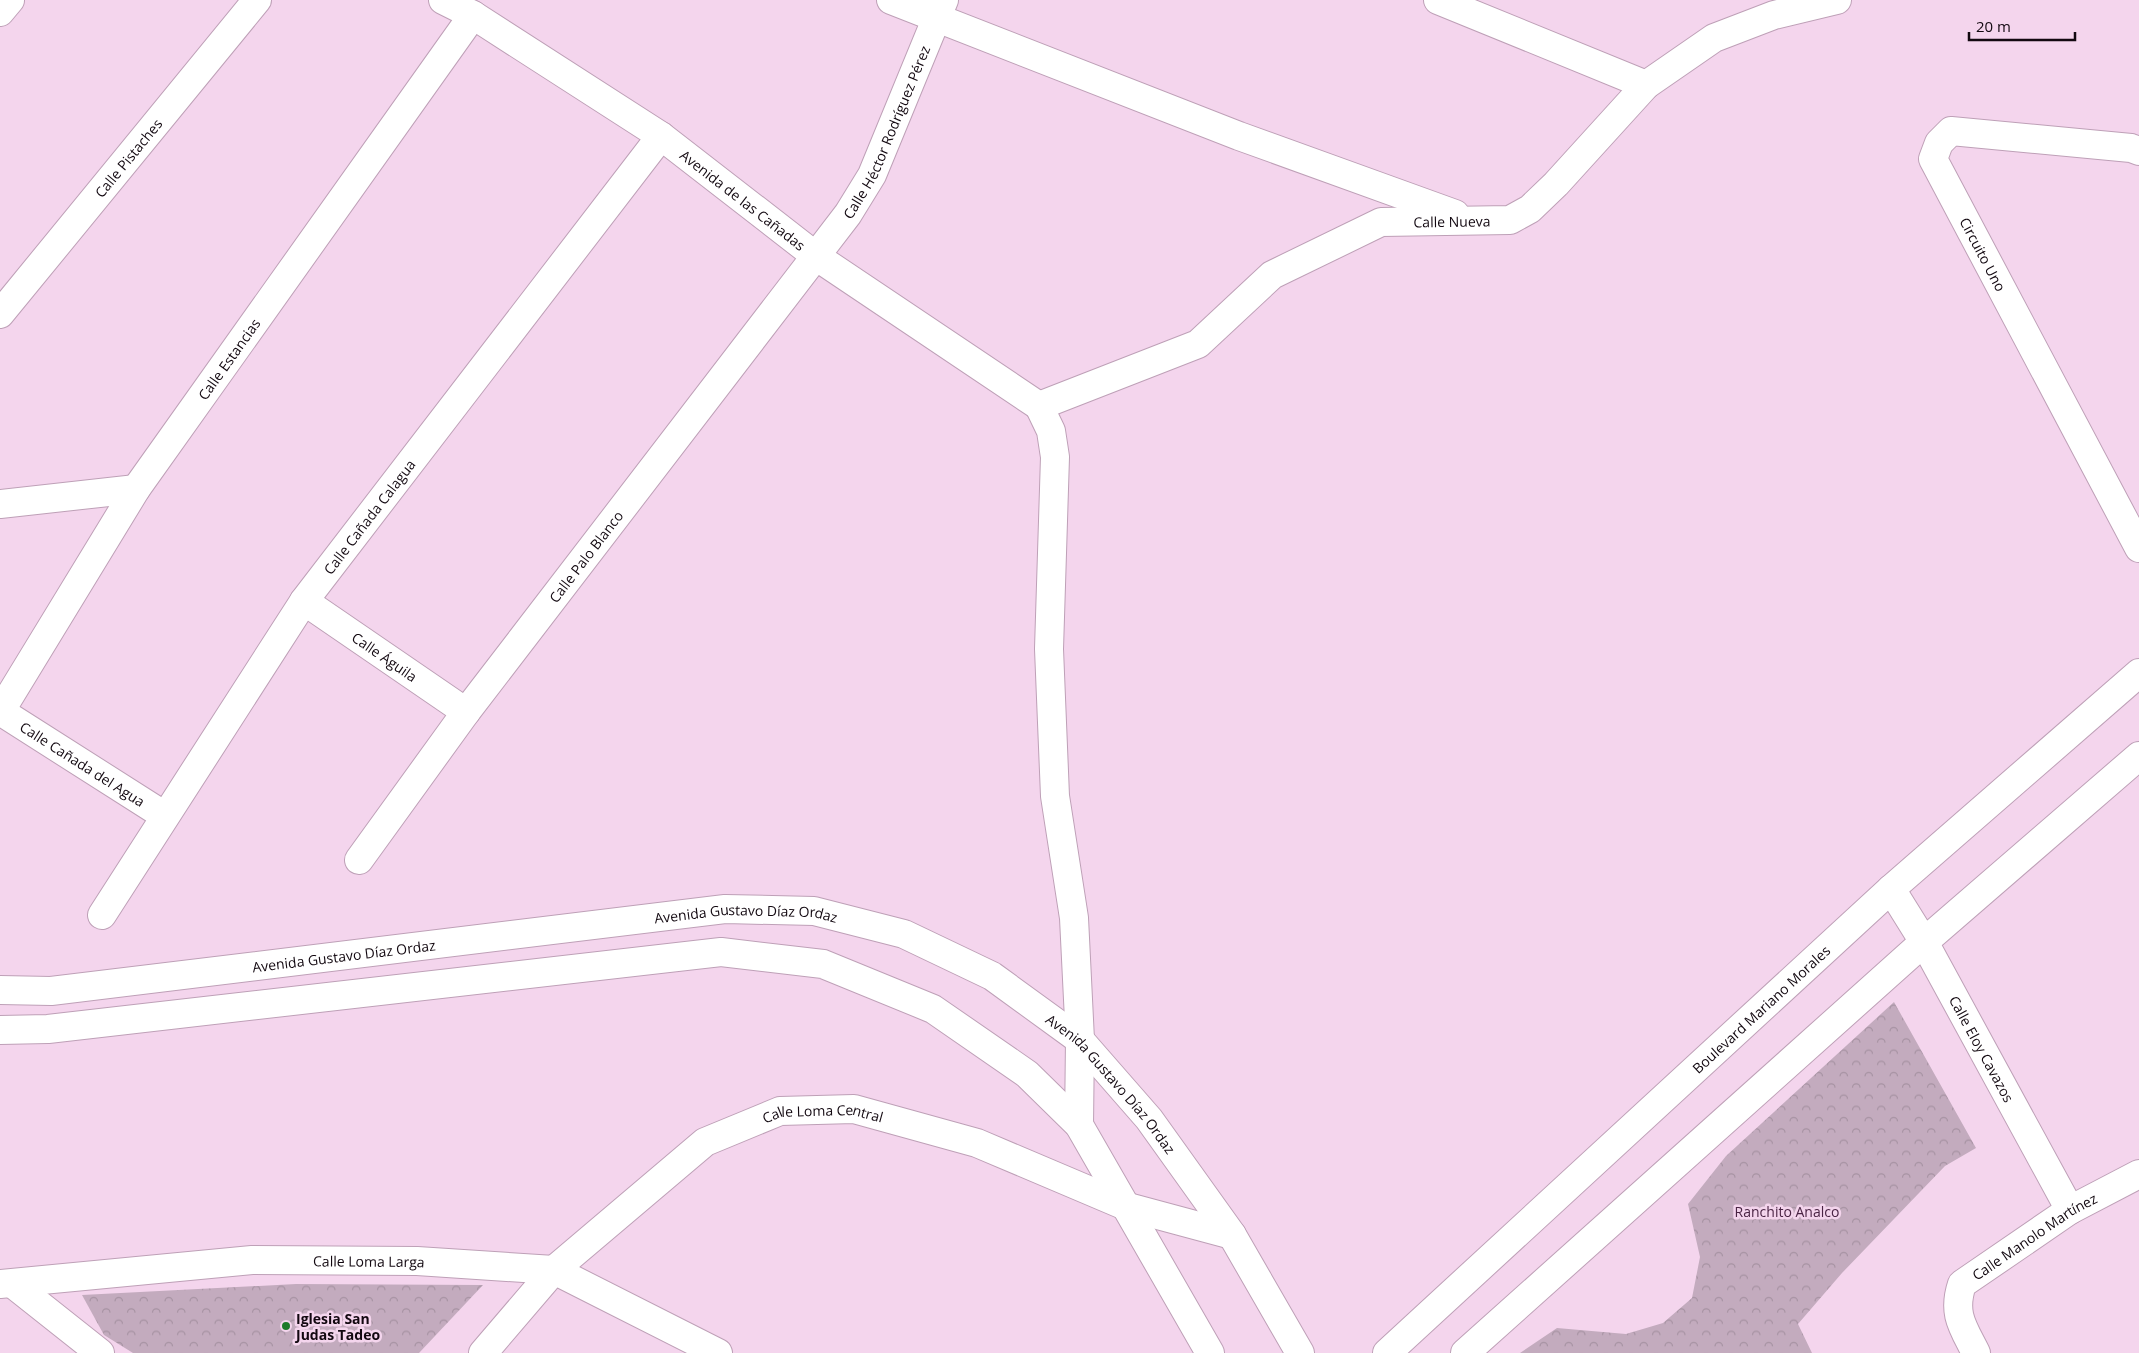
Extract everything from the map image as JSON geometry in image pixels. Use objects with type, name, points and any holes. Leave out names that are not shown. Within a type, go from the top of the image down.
[{"type":"street","points":[[0,12],[10,0]]},
{"type":"street","name":"Calle Pistaches","points":[[0,314],[257,0]]},
{"type":"street","name":"Avenida de las Cañadas","points":[[443,0],[473,15],[661,136],[816,256],[1039,406]]},
{"type":"street","points":[[891,0],[940,8],[1239,136],[1469,219]]},
{"type":"street","points":[[1438,0],[1646,85]]},
{"type":"street","name":"Calle Nueva","points":[[1039,406],[1198,344],[1272,275],[1381,222],[1469,219],[1510,220],[1530,209],[1646,85],[1714,38],[1774,15],[1837,0]]},
{"type":"street","name":"Calle Héctor Rodríguez Pérez","points":[[816,256],[848,214],[872,175],[940,8]]},
{"type":"street","name":"Calle Estancias","points":[[0,712],[136,489],[473,15]]},
{"type":"street","name":"Circuito Uno","points":[[2139,151],[2131,148],[1951,131],[1939,143],[1933,159],[2139,548]]},
{"type":"street","name":"Calle Cañada Calagua","points":[[102,916],[304,601],[661,136]]},
{"type":"street","name":"Calle Palo Blanco","points":[[359,860],[466,712],[816,256]]},
{"type":"street","points":[[1039,406],[1051,431],[1055,457],[1049,649],[1055,796],[1074,918],[1080,1040],[1079,1125]]},
{"type":"street","points":[[0,504],[136,489]]},
{"type":"street","name":"Calle Águila","points":[[304,601],[466,712]]},
{"type":"street","name":"Boulevard Mariano Morales","points":[[1387,1353],[1891,889],[2139,673]]},
{"type":"street","name":"Calle Cañada del Agua","points":[[0,712],[165,816]]},
{"type":"street","points":[[1465,1353],[1924,942],[2139,756]]},
{"type":"street","name":"Calle Eloy Cavazos","points":[[1891,889],[1924,942],[2070,1210]]},
{"type":"street","name":"Avenida Gustavo Díaz Ordaz","points":[[0,990],[51,991],[725,909],[814,911],[904,934],[992,976],[1080,1040],[1149,1119],[1232,1235],[1300,1353]]},
{"type":"street","points":[[0,1030],[48,1029],[721,952],[823,964],[933,1009],[1027,1074],[1079,1125],[1128,1207],[1210,1353]]},
{"type":"street","name":"Calle Loma Central","points":[[483,1353],[554,1270],[705,1142],[780,1111],[854,1110],[977,1143],[1128,1207],[1232,1235]]},
{"type":"street","name":"Calle Manolo Martínez","points":[[1976,1353],[1958,1318],[1957,1299],[1962,1284],[2070,1210],[2139,1174]]},
{"type":"street","name":"Calle Loma Larga","points":[[7,1284],[252,1260],[417,1260],[554,1270],[718,1353]]},
{"type":"street","points":[[7,1284],[100,1353]]},
{"type":"green space","name":"Ranchito Analco","points":[[1894,1002],[1976,1148],[1945,1166],[1842,1273],[1798,1324],[1812,1353],[1520,1353],[1557,1328],[1626,1334],[1663,1323],[1692,1298],[1700,1257],[1688,1204],[1726,1156]]},
{"type":"green space","points":[[296,1284],[483,1285],[419,1353],[133,1353],[104,1335],[82,1295]]},
{"type":"place","name":"Iglesia San Judas Tadeo","points":[[286,1326]]}]
